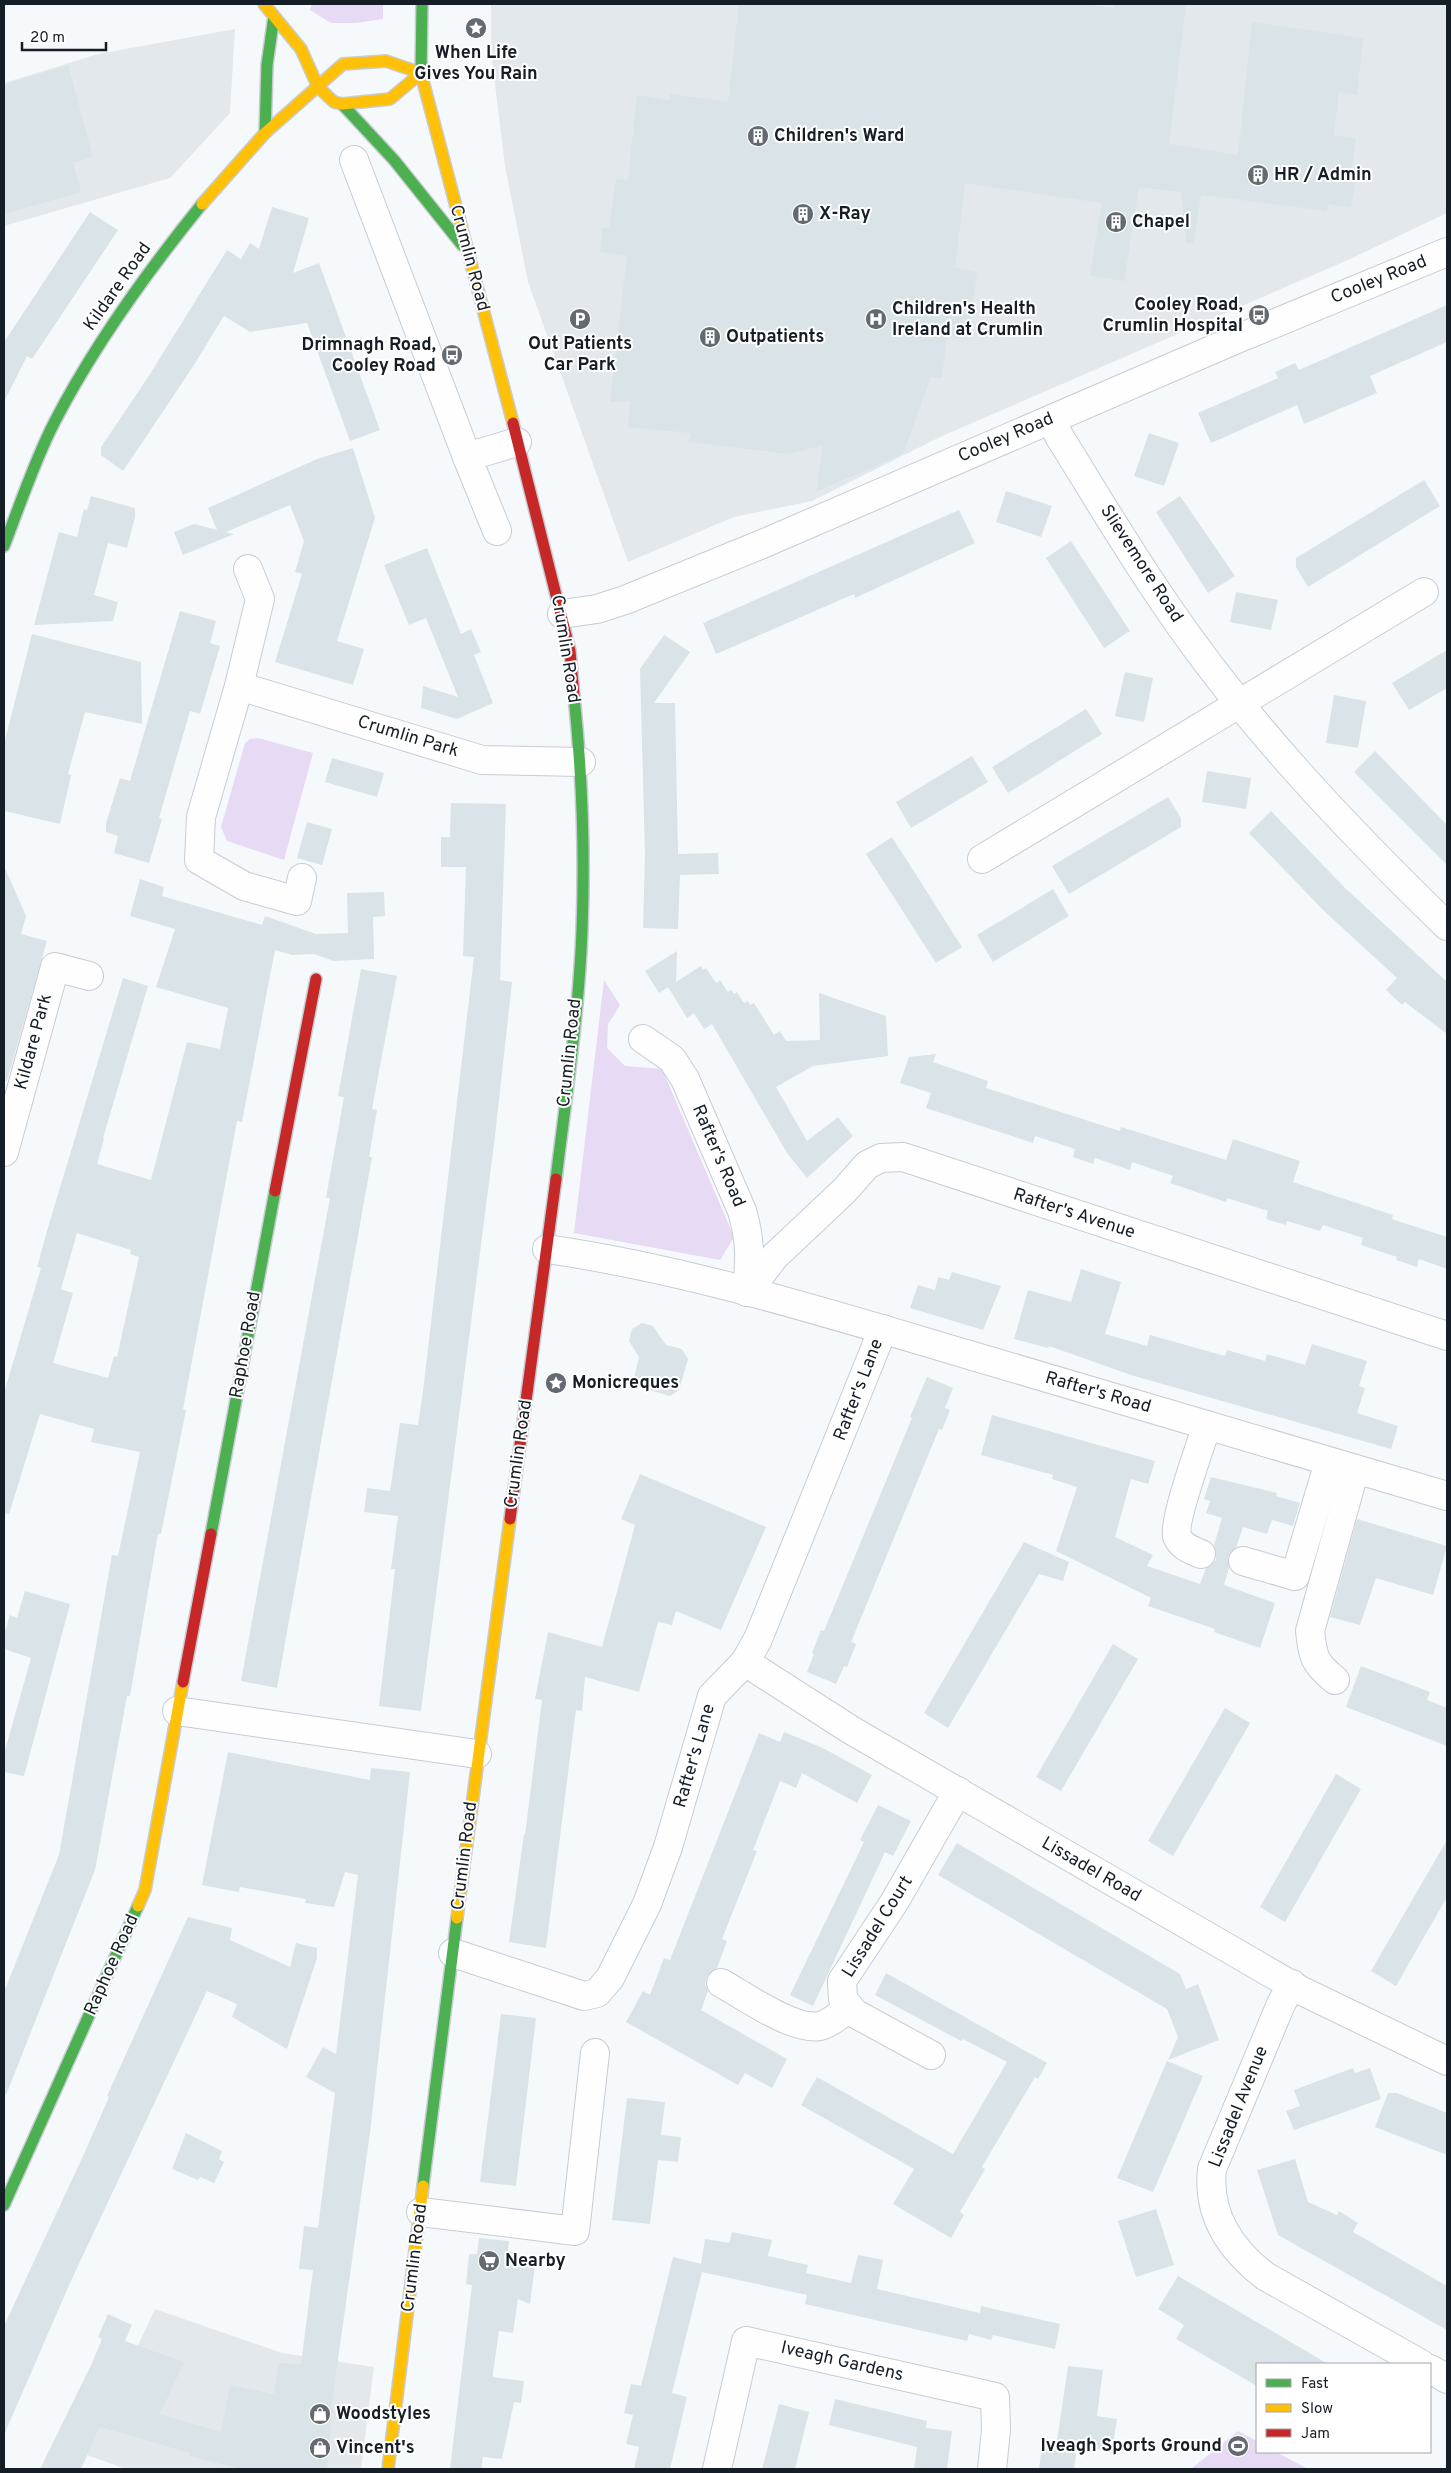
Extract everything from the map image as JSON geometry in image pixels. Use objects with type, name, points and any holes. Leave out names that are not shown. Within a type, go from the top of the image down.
[{"type":"main road","points":[[264,4],[301,49],[318,87],[334,102],[342,104],[390,99],[421,73]]},
{"type":"main road","name":"Crumlin Road","points":[[388,2469],[477,1754],[547,1249],[571,1056],[582,931],[581,762],[570,651],[421,73],[422,4]]},
{"type":"main road","points":[[265,134],[267,64],[274,16]]},
{"type":"main road","name":"Kildare Road","points":[[4,546],[53,425],[81,373],[158,259],[212,192],[265,134],[343,64],[386,61],[421,73]]},
{"type":"main road","points":[[342,104],[394,160],[468,252]]},
{"type":"main road","name":"Raphoe Road","points":[[4,2205],[145,1890],[177,1711],[316,979]]},
{"type":"street","points":[[354,160],[497,531]]},
{"type":"street","name":"Cooley Road","points":[[562,614],[597,609],[626,600],[769,541],[1237,339],[1447,252]]},
{"type":"street","name":"Slievemore Road","points":[[1052,419],[1059,436],[1166,605],[1239,703],[1282,756],[1380,862],[1447,926]]},
{"type":"street","points":[[467,457],[517,442]]},
{"type":"street","points":[[248,569],[260,600],[239,686],[201,817],[199,860],[244,886],[297,901],[302,878]]},
{"type":"street","points":[[982,859],[1424,592]]},
{"type":"street","name":"Crumlin Park","points":[[239,686],[482,760],[581,762]]},
{"type":"street","name":"Kildare Park","points":[[4,1152],[55,966],[89,976]]},
{"type":"street","name":"Rafter's Road","points":[[643,1039],[672,1059],[685,1079],[742,1211],[749,1233],[751,1251],[747,1292]]},
{"type":"street","name":"Rafter's Avenue","points":[[747,1292],[774,1256],[844,1191],[867,1165],[881,1158],[903,1157],[1447,1336]]},
{"type":"street","name":"Rafter's Road","points":[[547,1249],[622,1263],[747,1292],[883,1329],[1447,1496]]},
{"type":"street","name":"Rafter's Lane","points":[[453,1953],[567,1992],[584,1996],[597,1993],[610,1978],[647,1904],[668,1847],[712,1696],[745,1662],[758,1639],[787,1572],[883,1329]]},
{"type":"street","points":[[1201,1554],[1183,1546],[1177,1535],[1180,1513],[1207,1425]]},
{"type":"street","points":[[1243,1561],[1295,1576],[1329,1462]]},
{"type":"street","points":[[1335,1680],[1322,1670],[1312,1655],[1310,1631],[1355,1470]]},
{"type":"street","name":"Lissadel Road","points":[[745,1662],[851,1730],[1077,1862],[1292,1984],[1447,2062]]},
{"type":"street","points":[[177,1711],[477,1754]]},
{"type":"street","name":"Lissadel Court","points":[[932,2055],[854,2013],[843,1999],[842,1981],[895,1901],[958,1791]]},
{"type":"street","points":[[721,1982],[791,2021],[808,2026],[821,2026],[833,2020],[849,2007]]},
{"type":"street","name":"Lissadel Avenue","points":[[1292,1984],[1281,2004],[1212,2169],[1210,2185],[1214,2208],[1222,2228],[1234,2247],[1244,2260],[1265,2276],[1419,2363]]},
{"type":"street","points":[[421,2212],[575,2231],[595,2054]]},
{"type":"street","name":"Iveagh Gardens","points":[[718,2469],[746,2341],[996,2397],[996,2430],[992,2469]]},
{"type":"street","points":[[1431,2370],[1447,2379]]},
{"type":"shaded area","points":[[312,4],[383,4],[383,19],[356,23],[331,23],[310,10]]},
{"type":"shaded area","name":"Children's Health Ireland at Crumlin","points":[[491,4],[1447,4],[1447,213],[1348,260],[940,437],[812,501],[734,517],[628,562],[528,282],[505,166],[491,52]]},
{"type":"shaded area","points":[[235,29],[230,113],[170,178],[4,226],[4,83],[98,54]]},
{"type":"shaded area","points":[[258,738],[313,753],[284,860],[227,841],[221,827],[245,743],[250,739]]},
{"type":"shaded area","points":[[604,980],[620,1005],[608,1024],[607,1048],[625,1066],[662,1069],[734,1237],[720,1260],[574,1233]]},
{"type":"shaded area","points":[[155,2309],[282,2353],[374,2367],[361,2469],[126,2469],[87,2455]]},
{"type":"shaded area","name":"Iveagh Sports Ground","points":[[1238,2431],[1256,2440],[1256,2453],[1278,2453],[1308,2469],[1191,2469]]},
{"type":"building","points":[[739,4],[1081,4],[1113,8],[1114,4],[1186,4],[1169,144],[1238,155],[1252,22],[1363,38],[1357,95],[1339,92],[1334,135],[1356,138],[1350,182],[1355,183],[1351,208],[1328,204],[1327,211],[1201,195],[1194,243],[1186,243],[1181,192],[1139,187],[1124,281],[1090,276],[1102,203],[965,183],[955,268],[977,272],[968,340],[947,336],[942,378],[931,377],[903,454],[816,492],[823,445],[789,454],[688,442],[691,433],[628,427],[630,401],[610,402],[627,256],[600,252],[602,227],[609,228],[616,179],[628,180],[637,95],[670,101],[670,94],[728,102]]},
{"type":"building","points":[[68,65],[93,157],[73,163],[81,192],[4,214],[4,85]]},
{"type":"building","points":[[272,207],[309,218],[293,273],[319,263],[380,430],[350,441],[307,323],[250,332],[224,316],[192,368],[123,471],[101,455],[101,447],[150,374],[227,250],[241,259],[250,243],[259,249]]},
{"type":"building","points":[[90,212],[118,230],[32,359],[27,356],[4,402],[4,342]]},
{"type":"building","points":[[1447,305],[1447,342],[1370,376],[1377,393],[1304,424],[1297,405],[1211,443],[1198,413],[1278,378],[1275,372],[1295,363],[1299,370]]},
{"type":"building","points":[[1149,433],[1179,443],[1164,486],[1134,476]]},
{"type":"building","points":[[353,448],[375,518],[337,641],[364,649],[353,685],[275,662],[302,574],[295,572],[304,541],[290,505],[226,532],[234,534],[183,555],[174,532],[194,524],[217,530],[208,508],[317,459]]},
{"type":"building","points":[[1424,480],[1440,506],[1308,587],[1296,567],[1296,558]]},
{"type":"building","points":[[1006,491],[1052,506],[1041,537],[996,522]]},
{"type":"building","points":[[91,496],[135,508],[135,517],[127,548],[108,543],[94,595],[118,602],[113,621],[34,625],[59,532],[77,537],[84,509],[87,510]]},
{"type":"building","points":[[1180,496],[1235,576],[1208,593],[1156,512]]},
{"type":"building","points":[[959,510],[975,543],[855,598],[854,594],[716,654],[703,623]]},
{"type":"building","points":[[1071,541],[1130,631],[1104,648],[1046,558]]},
{"type":"building","points":[[427,548],[461,634],[471,629],[481,652],[474,655],[493,703],[457,719],[421,708],[423,686],[458,697],[426,618],[409,625],[384,565]]},
{"type":"building","points":[[1236,592],[1278,600],[1271,630],[1230,622]]},
{"type":"building","points":[[180,611],[216,621],[210,643],[220,646],[200,714],[190,711],[159,818],[162,819],[149,863],[114,853],[118,836],[106,832],[106,823],[120,778],[130,781]]},
{"type":"building","points":[[32,634],[141,662],[142,724],[85,712],[68,774],[71,775],[60,824],[4,811],[4,744]]},
{"type":"building","points":[[664,635],[690,652],[654,703],[675,703],[678,854],[718,853],[719,874],[680,875],[678,929],[643,928],[645,855],[640,669]]},
{"type":"building","points":[[1447,650],[1447,688],[1409,710],[1392,683]]},
{"type":"building","points":[[1125,672],[1153,678],[1144,722],[1115,716]]},
{"type":"building","points":[[1334,695],[1366,701],[1358,748],[1326,743]]},
{"type":"building","points":[[1086,709],[1102,734],[1008,793],[992,767]]},
{"type":"building","points":[[1375,751],[1447,825],[1447,865],[1354,772]]},
{"type":"building","points":[[972,756],[988,782],[911,828],[896,802]]},
{"type":"building","points":[[332,758],[384,773],[377,797],[325,782]]},
{"type":"building","points":[[1207,771],[1251,778],[1246,809],[1202,802]]},
{"type":"building","points":[[1168,797],[1181,818],[1181,827],[1069,894],[1052,866]]},
{"type":"building","points":[[451,803],[506,804],[500,980],[512,982],[495,1136],[421,1711],[379,1706],[395,1569],[391,1569],[398,1516],[364,1512],[367,1488],[390,1491],[400,1423],[418,1425],[423,1391],[474,957],[463,956],[466,867],[441,867],[441,837],[450,837]]},
{"type":"building","points":[[1271,811],[1344,887],[1447,982],[1447,1034],[1405,1002],[1402,1005],[1386,990],[1397,978],[1323,910],[1249,833]]},
{"type":"building","points":[[307,822],[332,829],[322,865],[297,858]]},
{"type":"building","points":[[892,837],[962,947],[936,963],[866,854]]},
{"type":"building","points":[[4,866],[26,916],[21,934],[47,941],[7,1081],[4,1080]]},
{"type":"building","points":[[140,879],[164,887],[162,896],[262,925],[265,916],[316,934],[348,933],[347,893],[384,892],[385,916],[373,917],[374,959],[334,961],[314,954],[292,955],[275,950],[242,1122],[237,1121],[183,1409],[186,1410],[161,1534],[158,1534],[130,1696],[127,1696],[95,1870],[6,2095],[4,2094],[4,1992],[59,1855],[112,1555],[118,1556],[140,1452],[91,1442],[94,1429],[40,1414],[9,1514],[4,1513],[4,1393],[41,1268],[37,1267],[47,1231],[123,978],[148,986],[97,1164],[151,1180],[187,1042],[220,1049],[228,1008],[156,987],[175,929],[130,916]],"holes":[[[77,1233],[131,1250],[130,1254],[139,1257],[117,1357],[114,1356],[108,1378],[53,1363],[73,1293],[61,1289]]]},
{"type":"building","points":[[1053,889],[1069,916],[993,962],[977,935]]},
{"type":"building","points":[[677,951],[676,982],[701,966],[703,970],[706,968],[717,983],[720,980],[728,992],[731,990],[734,994],[737,992],[744,1003],[748,1001],[750,1005],[754,1003],[774,1035],[780,1031],[786,1041],[820,1040],[819,993],[886,1016],[888,1056],[813,1066],[776,1087],[807,1141],[838,1117],[853,1136],[807,1178],[787,1153],[712,1024],[704,1029],[694,1013],[687,1018],[668,987],[659,993],[645,971]]},
{"type":"building","points":[[361,969],[397,976],[372,1109],[377,1110],[369,1157],[372,1157],[277,1688],[241,1681],[330,1198],[326,1198],[344,1097],[338,1096]]},
{"type":"building","points":[[936,1054],[933,1062],[988,1081],[986,1088],[1120,1131],[1121,1127],[1226,1160],[1233,1139],[1300,1161],[1293,1182],[1393,1215],[1392,1219],[1447,1237],[1447,1269],[1419,1259],[1417,1267],[1396,1260],[1397,1257],[1361,1245],[1363,1238],[1323,1225],[1320,1231],[1287,1221],[1286,1225],[1266,1219],[1268,1211],[1227,1198],[1226,1202],[1170,1183],[1173,1176],[1132,1162],[1130,1170],[1095,1158],[1093,1164],[1073,1157],[1075,1149],[1035,1136],[1033,1143],[926,1108],[931,1093],[900,1083],[909,1057]]},
{"type":"building","points":[[1081,1269],[1121,1282],[1105,1334],[1147,1346],[1150,1335],[1225,1356],[1227,1350],[1265,1361],[1267,1354],[1305,1365],[1312,1344],[1367,1361],[1359,1386],[1365,1388],[1357,1413],[1398,1426],[1391,1449],[1131,1375],[1049,1346],[1048,1348],[1014,1339],[1028,1290],[1071,1302]]},
{"type":"building","points":[[952,1272],[1001,1286],[983,1330],[910,1308],[918,1285],[935,1290],[938,1277],[949,1280]]},
{"type":"building","points":[[642,1323],[653,1326],[666,1345],[682,1349],[688,1359],[679,1390],[670,1396],[639,1387],[634,1378],[639,1357],[629,1341],[632,1329]]},
{"type":"building","points":[[927,1377],[953,1388],[945,1408],[950,1410],[942,1430],[939,1429],[851,1642],[856,1644],[847,1667],[844,1666],[836,1684],[807,1672],[814,1654],[812,1653],[821,1630],[824,1631],[912,1418],[910,1417]]},
{"type":"building","points":[[992,1415],[1155,1461],[1148,1484],[1131,1479],[1115,1537],[1153,1555],[1147,1566],[1200,1584],[1206,1568],[1216,1560],[1214,1545],[1222,1518],[1206,1513],[1210,1501],[1204,1499],[1211,1477],[1277,1493],[1276,1496],[1300,1503],[1293,1526],[1272,1520],[1267,1534],[1243,1527],[1236,1548],[1228,1557],[1229,1568],[1224,1585],[1275,1603],[1260,1648],[1214,1632],[1215,1629],[1148,1606],[1151,1598],[1056,1551],[1077,1487],[1052,1479],[1053,1475],[981,1455]]},
{"type":"building","points":[[640,1474],[766,1527],[721,1630],[676,1611],[672,1625],[658,1622],[639,1692],[585,1677],[582,1711],[576,1710],[546,1948],[509,1942],[542,1700],[535,1699],[548,1632],[602,1647],[635,1525],[621,1519]]},
{"type":"building","points":[[1357,1519],[1447,1546],[1433,1595],[1376,1578],[1360,1625],[1330,1617]]},
{"type":"building","points":[[1024,1542],[1069,1562],[1063,1581],[1039,1574],[948,1728],[924,1713]]},
{"type":"building","points":[[25,1591],[70,1604],[24,1776],[4,1772],[4,1754],[31,1658],[4,1649],[4,1635],[10,1615],[17,1618]]},
{"type":"building","points":[[1113,1644],[1138,1659],[1061,1791],[1036,1777]]},
{"type":"building","points":[[1361,1666],[1430,1692],[1427,1700],[1447,1708],[1447,1746],[1346,1707]]},
{"type":"building","points":[[1225,1708],[1250,1723],[1173,1856],[1148,1841]]},
{"type":"building","points":[[784,1732],[823,1748],[872,1775],[857,1803],[802,1773],[796,1788],[780,1781],[753,1850],[757,1851],[722,1939],[727,1941],[717,1968],[707,1976],[705,1984],[708,1991],[701,2010],[787,2059],[772,2088],[745,2073],[738,2085],[626,2022],[643,1991],[650,1995],[664,1958],[670,1960],[759,1733],[780,1742]]},
{"type":"building","points":[[228,1752],[370,1780],[371,1768],[410,1772],[370,2133],[331,2409],[333,2409],[327,2469],[241,2469],[189,2456],[190,2453],[100,2427],[81,2469],[40,2469],[92,2363],[102,2339],[98,2337],[108,2314],[132,2325],[125,2341],[184,2362],[160,2414],[221,2432],[230,2385],[274,2394],[278,2363],[301,2364],[313,2270],[299,2269],[304,2226],[318,2228],[335,2093],[306,2077],[323,2047],[336,2054],[358,1875],[345,1872],[334,1907],[305,1903],[306,1899],[240,1887],[239,1892],[202,1885]]},
{"type":"building","points":[[1336,1774],[1361,1789],[1285,1922],[1260,1907]]},
{"type":"building","points":[[878,1805],[911,1821],[893,1856],[885,1852],[813,2006],[790,1995],[864,1842],[860,1840]]},
{"type":"building","points":[[1447,1840],[1447,1897],[1396,1986],[1371,1971]]},
{"type":"building","points":[[957,1843],[1180,1974],[1186,1989],[1198,1984],[1219,2040],[1168,2060],[1178,2037],[1167,2009],[938,1875]]},
{"type":"building","points":[[188,1917],[232,1928],[230,1940],[290,1967],[296,1943],[317,1948],[317,1958],[287,2049],[232,2017],[237,2004],[207,1991],[70,2283],[4,2435],[4,2326],[83,2156],[109,2097],[107,2096]]},
{"type":"building","points":[[886,1973],[1047,2063],[1038,2079],[1035,2077],[982,2167],[985,2169],[960,2212],[964,2215],[951,2238],[893,2204],[914,2169],[801,2105],[817,2077],[953,2154],[1007,2062],[963,2039],[961,2041],[875,1995]]},
{"type":"building","points":[[501,2014],[536,2018],[516,2186],[480,2182]]},
{"type":"building","points":[[1167,2061],[1203,2076],[1153,2192],[1117,2178]]},
{"type":"building","points":[[1353,2068],[1355,2073],[1370,2068],[1381,2099],[1294,2130],[1286,2111],[1300,2106],[1294,2090]]},
{"type":"building","points":[[1388,2093],[1397,2093],[1447,2113],[1447,2155],[1375,2127]]},
{"type":"building","points":[[627,2098],[665,2102],[661,2135],[681,2137],[678,2162],[658,2160],[650,2224],[612,2220]]},
{"type":"building","points":[[186,2133],[222,2151],[219,2159],[224,2162],[214,2183],[200,2177],[198,2180],[172,2169]]},
{"type":"building","points":[[1295,2159],[1308,2202],[1337,2215],[1339,2211],[1358,2223],[1353,2232],[1447,2286],[1447,2330],[1278,2235],[1257,2170]]},
{"type":"building","points":[[1156,2209],[1174,2265],[1136,2277],[1118,2221]]},
{"type":"building","points":[[732,2232],[772,2240],[768,2256],[808,2265],[806,2273],[851,2283],[858,2255],[883,2260],[877,2289],[980,2313],[981,2306],[1060,2324],[1055,2349],[993,2335],[991,2340],[969,2334],[967,2341],[805,2304],[807,2295],[702,2272],[672,2393],[687,2397],[670,2469],[634,2469],[639,2447],[626,2444],[633,2415],[624,2413],[631,2384],[641,2386],[673,2257],[701,2264],[705,2239],[729,2243]]},
{"type":"building","points":[[479,2238],[509,2241],[508,2251],[515,2252],[515,2255],[536,2257],[530,2304],[518,2299],[513,2333],[499,2331],[493,2373],[493,2377],[524,2381],[521,2403],[514,2402],[502,2459],[483,2457],[481,2469],[450,2469],[472,2285],[466,2284],[469,2254],[477,2254]]},
{"type":"building","points":[[1178,2276],[1326,2363],[1256,2363],[1256,2385],[1176,2339],[1184,2325],[1158,2309]]},
{"type":"building","points":[[1068,2366],[1103,2370],[1097,2416],[1117,2419],[1112,2451],[1077,2447],[1074,2469],[1039,2469],[1043,2439],[1057,2441]]},
{"type":"building","points":[[835,2399],[927,2421],[926,2428],[952,2431],[947,2469],[914,2469],[917,2447],[829,2425]]},
{"type":"building","points":[[779,2404],[809,2412],[795,2469],[762,2469]]},
{"type":"traffic: fast","points":[[422,4],[421,73],[423,81]]},
{"type":"traffic: fast","points":[[265,133],[267,65],[274,16]]},
{"type":"traffic: fast","points":[[342,104],[394,160],[462,245]]},
{"type":"traffic: fast","points":[[4,546],[40,453],[86,365],[122,310],[202,204]]},
{"type":"traffic: fast","points":[[556,1179],[575,1024],[582,930],[582,813],[574,696]]},
{"type":"traffic: fast","points":[[211,1534],[275,1191]]},
{"type":"traffic: fast","points":[[4,2205],[138,1906]]},
{"type":"traffic: fast","points":[[423,2186],[457,1918]]},
{"type":"traffic: slow","points":[[264,4],[301,49],[318,87],[334,102],[342,104],[390,99],[421,73]]},
{"type":"traffic: slow","points":[[202,204],[265,133],[343,64],[386,61],[421,73]]},
{"type":"traffic: slow","points":[[423,81],[513,423]]},
{"type":"traffic: slow","points":[[457,1918],[510,1519]]},
{"type":"traffic: slow","points":[[138,1906],[145,1890],[183,1682]]},
{"type":"traffic: slow","points":[[388,2469],[423,2186]]},
{"type":"traffic: jam","points":[[513,423],[570,651],[574,696]]},
{"type":"traffic: jam","points":[[275,1191],[316,979]]},
{"type":"traffic: jam","points":[[510,1519],[556,1179]]},
{"type":"traffic: jam","points":[[183,1682],[211,1534]]},
{"type":"place","name":"When Life Gives You Rain","points":[[476,28]]},
{"type":"place","name":"Children's Ward","points":[[758,136]]},
{"type":"place","name":"HR / Admin","points":[[1258,175]]},
{"type":"place","name":"X-Ray","points":[[803,214]]},
{"type":"place","name":"Chapel","points":[[1116,222]]},
{"type":"place","name":"Cooley Road, Crumlin Hospital","points":[[1259,315]]},
{"type":"place","name":"Out Patients Car Park","points":[[580,319]]},
{"type":"place","name":"Children's Health Ireland at Crumlin","points":[[876,319]]},
{"type":"place","name":"Outpatients","points":[[710,337]]},
{"type":"place","name":"Drimnagh Road, Cooley Road","points":[[452,355]]},
{"type":"place","name":"Monicreques","points":[[556,1383]]},
{"type":"place","name":"Nearby","points":[[489,2261]]},
{"type":"place","name":"Woodstyles","points":[[320,2414]]},
{"type":"place","name":"Iveagh Sports Ground","points":[[1238,2446]]},
{"type":"place","name":"Vincent's","points":[[320,2448]]}]
